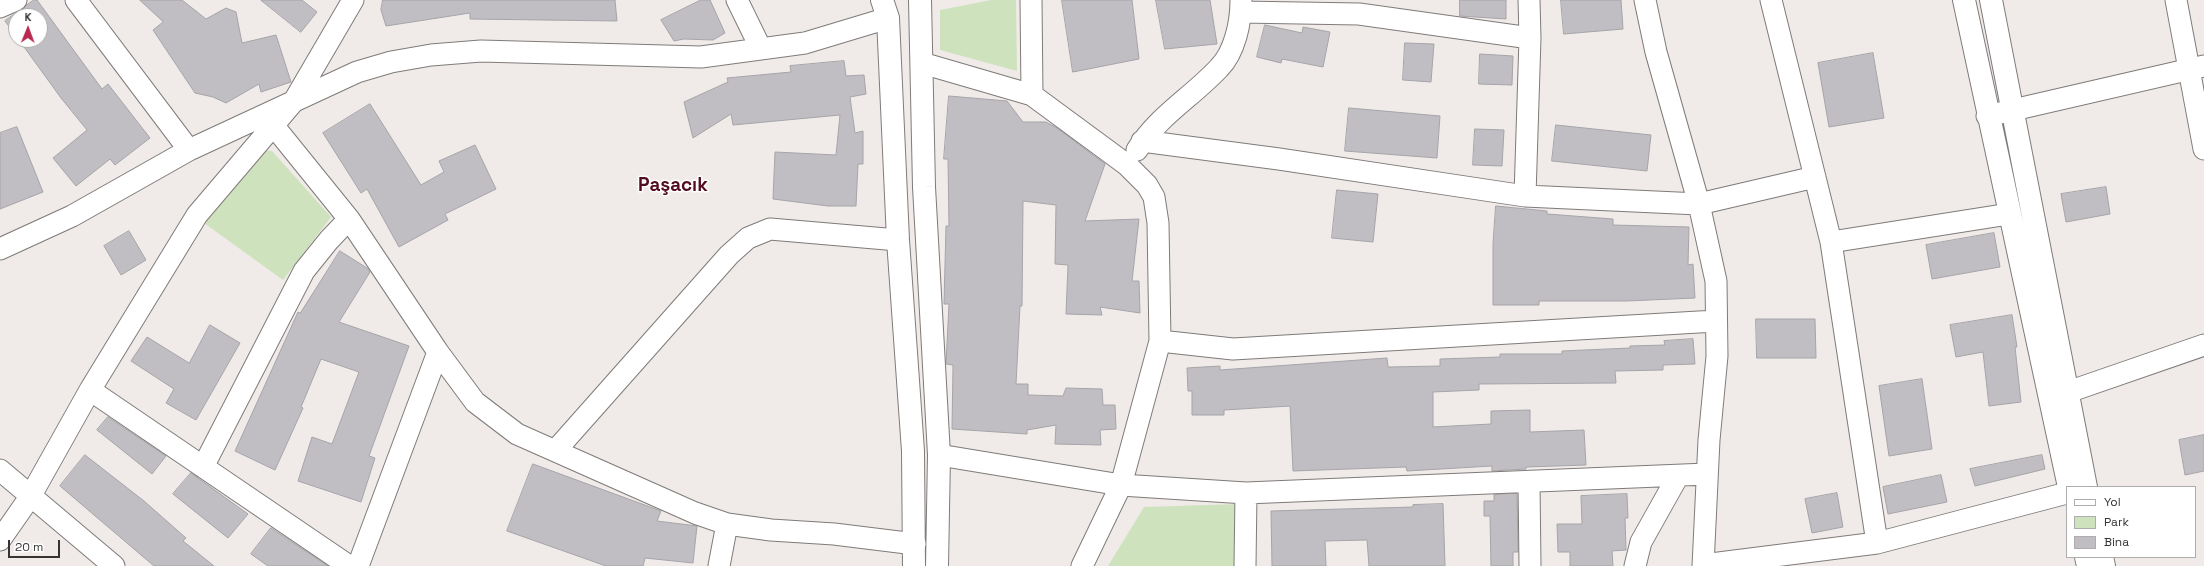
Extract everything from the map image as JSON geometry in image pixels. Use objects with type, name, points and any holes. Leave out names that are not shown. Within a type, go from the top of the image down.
[{"type":"main road","points":[[920,0],[924,187],[939,455],[937,566]]},
{"type":"main road","points":[[1964,0],[1987,116],[2070,486]]},
{"type":"main road","points":[[1991,0],[2086,486]]},
{"type":"main road","points":[[885,9],[898,240],[913,451],[914,566]]},
{"type":"street","points":[[0,7],[16,0]]},
{"type":"street","points":[[76,0],[189,150]]},
{"type":"street","points":[[0,540],[30,497],[90,390],[197,215],[294,101],[353,0]]},
{"type":"street","points":[[737,0],[761,49]]},
{"type":"street","points":[[1031,0],[1032,95]]},
{"type":"street","points":[[1525,196],[1530,38],[1529,0]]},
{"type":"street","points":[[1645,0],[1656,52],[1699,204],[1716,281],[1717,356],[1707,474],[1703,565],[1877,543],[2066,493]]},
{"type":"street","points":[[1771,0],[1831,242],[1877,543]]},
{"type":"street","points":[[2176,0],[2197,68],[2204,149]]},
{"type":"street","points":[[1126,165],[1142,141],[1163,116],[1220,68],[1234,44],[1241,6],[1360,7],[1530,38]]},
{"type":"street","points":[[0,249],[72,216],[189,150],[357,72],[391,62],[431,55],[481,52],[701,57],[805,43],[885,9]]},
{"type":"street","points":[[922,63],[1032,95],[1126,165],[1147,184],[1154,198],[1158,223],[1160,341],[1121,485],[1082,566]]},
{"type":"street","points":[[1987,116],[2197,68]]},
{"type":"street","points":[[273,125],[349,219],[438,352],[475,402],[517,434],[695,513],[727,524],[771,530],[834,534],[915,544]]},
{"type":"street","points":[[1142,141],[1286,160],[1525,196],[1699,204],[1815,177]]},
{"type":"street","points":[[1831,242],[2009,214]]},
{"type":"street","points":[[203,467],[304,271],[328,240],[349,219]]},
{"type":"street","points":[[556,450],[729,255],[748,238],[770,229],[898,240]]},
{"type":"street","points":[[1160,341],[1233,349],[1716,321]]},
{"type":"street","points":[[2068,392],[2204,345]]},
{"type":"street","points":[[358,566],[438,352]]},
{"type":"street","points":[[90,390],[349,566]]},
{"type":"street","points":[[939,455],[1121,485],[1246,493],[1528,483],[1707,474]]},
{"type":"street","points":[[0,470],[30,497],[114,566]]},
{"type":"street","points":[[1635,566],[1641,542],[1678,476]]},
{"type":"street","points":[[1528,483],[1530,566]]},
{"type":"street","points":[[1245,566],[1246,493]]},
{"type":"street","points":[[719,566],[727,524]]},
{"type":"green space","points":[[991,0],[1016,0],[1017,71],[940,50],[940,10]]},
{"type":"green space","points":[[259,150],[272,151],[331,217],[283,280],[204,223]]},
{"type":"green space","points":[[1239,504],[1238,566],[1108,566],[1144,507]]},
{"type":"building","points":[[34,0],[37,0],[43,8],[23,8]]},
{"type":"building","points":[[140,0],[182,0],[206,19],[226,8],[236,12],[242,43],[276,35],[291,82],[261,92],[259,84],[226,103],[213,97],[195,93],[153,30],[163,22]]},
{"type":"building","points":[[261,0],[302,0],[317,12],[301,32]]},
{"type":"building","points":[[383,0],[615,0],[617,21],[470,19],[470,13],[386,26],[381,10]]},
{"type":"building","points":[[701,0],[710,0],[725,33],[713,40],[684,39],[674,41],[661,20]]},
{"type":"building","points":[[1062,0],[1132,0],[1139,59],[1073,72]]},
{"type":"building","points":[[1156,0],[1210,0],[1217,44],[1165,49]]},
{"type":"building","points":[[1460,0],[1506,0],[1506,19],[1460,16]]},
{"type":"building","points":[[1561,0],[1621,0],[1623,29],[1564,34]]},
{"type":"building","points":[[48,15],[102,89],[108,84],[150,138],[115,165],[110,159],[76,186],[53,158],[87,130],[61,98],[25,48],[48,48]]},
{"type":"building","points":[[1265,25],[1302,33],[1303,27],[1330,32],[1323,67],[1282,59],[1281,63],[1257,57]]},
{"type":"building","points":[[1405,43],[1434,44],[1431,82],[1403,80]]},
{"type":"building","points":[[1873,53],[1884,118],[1829,127],[1818,63]]},
{"type":"building","points":[[1480,54],[1513,56],[1512,85],[1479,84]]},
{"type":"building","points":[[844,61],[846,76],[864,75],[866,94],[850,97],[855,133],[863,131],[863,164],[858,164],[856,206],[828,206],[773,199],[775,152],[836,155],[840,115],[733,125],[731,114],[693,138],[684,102],[728,82],[727,78],[791,72],[790,66]]},
{"type":"building","points":[[949,96],[1007,101],[1023,122],[1046,122],[1057,128],[1105,164],[1085,221],[1139,219],[1132,281],[1139,281],[1140,313],[1100,307],[1102,315],[1066,314],[1068,265],[1055,264],[1056,205],[1023,201],[1022,306],[1020,306],[1016,384],[1028,384],[1028,395],[1063,396],[1066,388],[1102,389],[1103,405],[1115,405],[1116,429],[1100,430],[1101,445],[1055,444],[1056,425],[1027,430],[1027,434],[952,429],[953,365],[946,364],[949,304],[944,304],[946,226],[949,226],[948,159],[944,159]]},
{"type":"building","points":[[370,104],[421,185],[444,172],[439,161],[475,145],[496,189],[445,214],[448,220],[399,247],[367,189],[361,193],[323,133]]},
{"type":"building","points":[[1349,108],[1440,116],[1437,158],[1345,151]]},
{"type":"building","points":[[1556,125],[1651,135],[1647,171],[1552,161]]},
{"type":"building","points":[[17,127],[43,192],[0,209],[0,133]]},
{"type":"building","points":[[1475,129],[1504,130],[1502,166],[1473,165]]},
{"type":"building","points":[[2106,187],[2110,214],[2066,222],[2061,194]]},
{"type":"building","points":[[1337,190],[1378,194],[1373,242],[1332,238]]},
{"type":"building","points":[[1496,206],[1547,211],[1547,214],[1613,219],[1613,225],[1689,227],[1688,265],[1693,264],[1695,298],[1627,301],[1539,301],[1539,305],[1493,305],[1493,244]]},
{"type":"building","points":[[129,231],[146,260],[121,275],[104,246]]},
{"type":"building","points":[[1994,233],[2000,267],[1932,279],[1926,245]]},
{"type":"building","points":[[340,251],[367,268],[370,272],[339,322],[409,346],[369,456],[375,458],[361,502],[298,481],[312,437],[332,444],[359,372],[321,359],[301,407],[303,408],[275,470],[235,451],[298,312],[300,313]]},
{"type":"building","points":[[2012,315],[2017,347],[2015,347],[2021,402],[1989,406],[1983,352],[1956,357],[1950,325]]},
{"type":"building","points":[[1756,319],[1815,319],[1816,358],[1757,358]]},
{"type":"building","points":[[210,325],[240,343],[196,420],[166,403],[174,389],[131,361],[147,337],[189,363]]},
{"type":"building","points":[[1693,339],[1695,364],[1663,365],[1663,370],[1615,371],[1616,383],[1479,384],[1479,390],[1433,392],[1433,427],[1491,424],[1491,411],[1530,410],[1530,432],[1584,430],[1586,465],[1526,467],[1526,469],[1492,471],[1492,466],[1407,471],[1406,467],[1293,471],[1290,406],[1224,410],[1224,415],[1192,415],[1192,391],[1188,391],[1187,368],[1220,366],[1220,370],[1387,358],[1388,367],[1440,366],[1440,359],[1500,357],[1500,354],[1562,354],[1562,351],[1665,345],[1664,341]]},
{"type":"building","points":[[1922,379],[1932,449],[1889,456],[1879,386]]},
{"type":"building","points":[[108,417],[166,456],[152,474],[97,430]]},
{"type":"building","points":[[2204,435],[2204,471],[2185,475],[2179,440]]},
{"type":"building","points":[[85,455],[144,501],[186,538],[183,541],[214,566],[154,566],[60,486]]},
{"type":"building","points":[[2042,455],[2045,469],[1975,486],[1970,469]]},
{"type":"building","points":[[533,464],[661,511],[657,521],[697,526],[693,563],[645,558],[643,566],[606,566],[507,531]]},
{"type":"building","points":[[191,473],[248,514],[228,538],[173,494]]},
{"type":"building","points":[[1941,475],[1947,502],[1888,514],[1883,487]]},
{"type":"building","points":[[1837,493],[1843,527],[1812,533],[1805,499]]},
{"type":"building","points":[[1517,494],[1518,552],[1513,552],[1513,566],[1491,566],[1490,516],[1484,516],[1484,501],[1494,501],[1494,495]]},
{"type":"building","points":[[1627,494],[1628,518],[1625,518],[1626,550],[1612,551],[1613,566],[1570,566],[1570,552],[1558,552],[1557,524],[1582,524],[1581,496]]},
{"type":"building","points":[[1443,504],[1445,566],[1369,566],[1367,540],[1325,541],[1326,566],[1272,566],[1271,511],[1413,507],[1413,505]]},
{"type":"building","points":[[271,528],[328,566],[268,566],[251,554]]},
{"type":"district","name":"Paşacık","points":[[673,186]]}]
